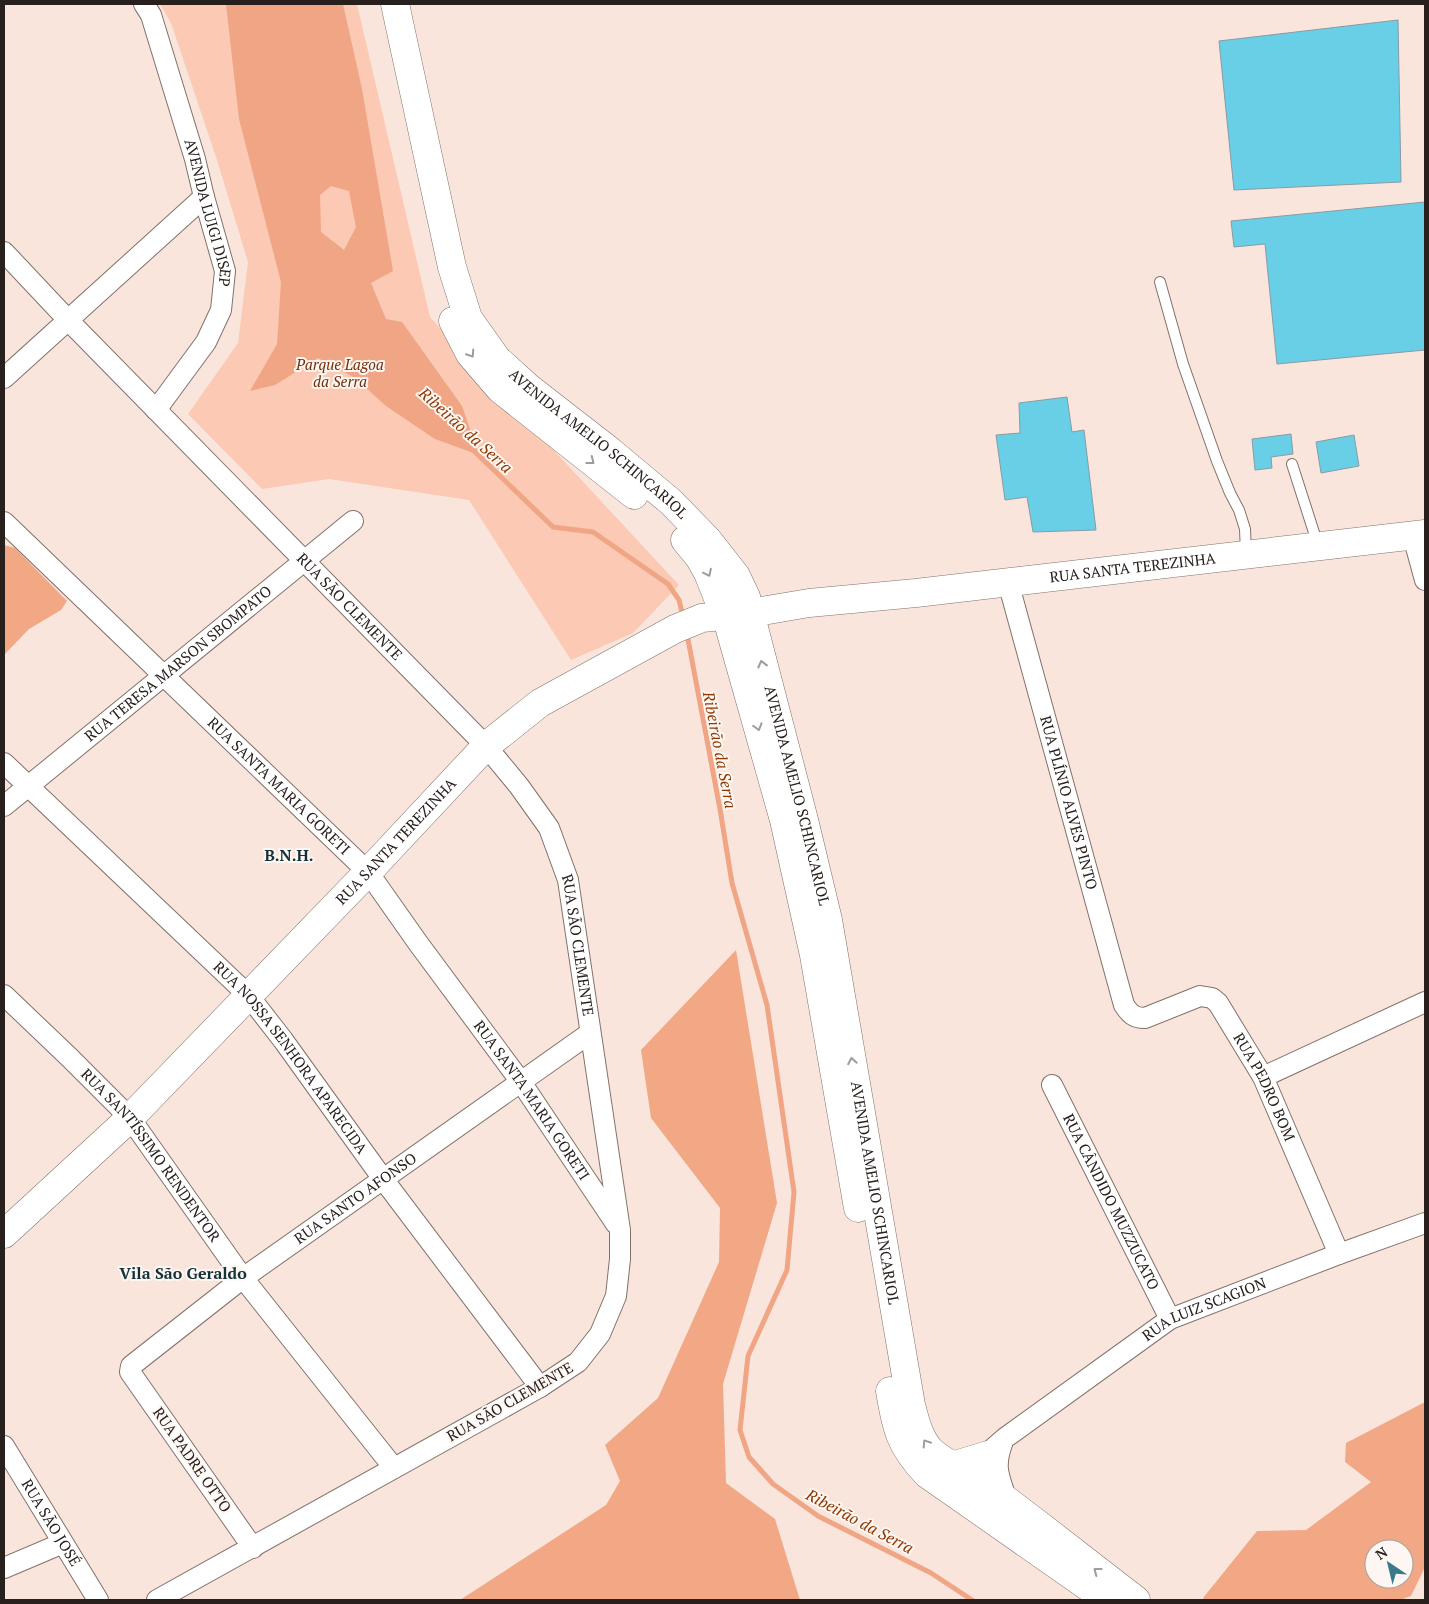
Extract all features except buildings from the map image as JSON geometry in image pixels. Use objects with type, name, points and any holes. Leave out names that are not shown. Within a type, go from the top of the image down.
[{"type":"main road","name":"AVENIDA AMELIO SCHINCARIOL","points":[[378,4],[434,263],[447,308],[470,354],[500,389],[664,518],[699,557],[708,573],[715,614],[784,820],[801,892],[897,1428],[904,1446],[915,1462],[927,1474],[996,1509],[1136,1600]]},
{"type":"main road","name":"AVENIDA AMELIO SCHINCARIOL","points":[[395,4],[452,267],[468,318],[497,359],[529,388],[610,451],[671,502],[707,540],[736,576],[715,614]]},
{"type":"main road","name":"RUA SANTA TEREZINHA","points":[[4,1234],[130,1118],[368,872],[486,746],[540,703],[715,614],[1419,535]]},
{"type":"main road","name":"AVENIDA AMELIO SCHINCARIOL","points":[[715,614],[804,820],[828,920],[915,1421],[929,1449],[952,1466],[991,1458],[996,1509],[1106,1600]]},
{"type":"street","name":"AVENIDA LUIGI DISEP","points":[[144,4],[150,15],[177,95],[196,158],[204,197],[225,271],[221,310],[206,342],[156,410]]},
{"type":"street","points":[[4,378],[204,197]]},
{"type":"street","name":"RUA SÃO CLEMENTE","points":[[4,252],[68,320],[486,746],[520,786],[549,828],[568,880],[620,1230],[620,1259],[616,1296],[600,1334],[578,1362],[540,1388],[157,1600]]},
{"type":"street","name":"RUA TERESA MARSON SBOMPATO","points":[[4,806],[353,521]]},
{"type":"street","name":"RUA SANTA MARIA GORETI","points":[[4,522],[368,872],[418,944],[521,1082],[620,1230]]},
{"type":"street","points":[[1419,535],[1425,580]]},
{"type":"street","name":"RUA PLÍNIO ALVES PINTO","points":[[1008,582],[1124,1005],[1130,1014],[1137,1018]]},
{"type":"street","name":"RUA NOSSA SENHORA APARECIDA","points":[[4,763],[248,995],[540,1388]]},
{"type":"street","name":"RUA SANTÍSSIMO RENDENTOR","points":[[4,995],[130,1118],[243,1278],[394,1468]]},
{"type":"street","name":"RUA PEDRO BOM","points":[[1137,1018],[1145,1018],[1200,996],[1212,998],[1218,1003],[1263,1078],[1339,1254]]},
{"type":"street","points":[[1263,1078],[1425,1002]]},
{"type":"street","name":"RUA SANTO AFONSO","points":[[130,1372],[133,1363],[243,1278],[590,1033]]},
{"type":"street","name":"RUA CÂNDIDO MUZZUCATO","points":[[1052,1086],[1170,1319]]},
{"type":"street","name":"RUA LUIZ SCAGION","points":[[991,1458],[1170,1319],[1425,1223]]},
{"type":"street","name":"RUA PADRE OTTO","points":[[130,1372],[253,1548]]},
{"type":"street","name":"RUA SÃO JOSÉ","points":[[4,1446],[98,1600]]},
{"type":"street","points":[[991,1458],[998,1456],[996,1509]]},
{"type":"street","points":[[4,1568],[63,1543]]},
{"type":"lane","points":[[1160,282],[1181,358],[1217,461],[1245,529],[1246,554]]},
{"type":"lane","points":[[1292,464],[1318,546]]},
{"type":"green space","name":"Parque Lagoa da Serra","points":[[160,4],[357,4],[430,317],[679,585],[633,633],[571,660],[469,500],[329,479],[262,489],[188,414],[238,343],[248,262],[216,157],[171,23]]},
{"type":"shaded area","points":[[4,545],[15,548],[67,601],[61,610],[29,629],[4,655]]},
{"type":"shaded area","points":[[736,950],[777,1203],[723,1384],[726,1483],[775,1519],[800,1600],[460,1600],[606,1505],[620,1481],[605,1445],[658,1398],[719,1262],[720,1208],[651,1118],[641,1050]]},
{"type":"shaded area","points":[[1425,1402],[1425,1567],[1411,1596],[1400,1600],[1205,1600],[1203,1598],[1257,1531],[1306,1530],[1371,1482],[1345,1462],[1346,1443]]},
{"type":"water","points":[[226,4],[343,4],[362,89],[393,271],[371,283],[386,319],[402,322],[462,406],[479,455],[435,439],[386,406],[355,378],[318,358],[275,385],[250,391],[277,344],[281,282],[239,119]],"holes":[[[331,186],[349,191],[356,227],[344,250],[321,232],[320,195]]]},
{"type":"waterway","name":"Ribeirão da Serra","points":[[474,451],[553,527],[593,532],[668,584],[679,600],[683,616]]},
{"type":"waterway","name":"Ribeirão da Serra","points":[[687,634],[732,883],[767,1005],[794,1192],[787,1270],[748,1356],[740,1430],[749,1457],[773,1484],[818,1516],[931,1573],[972,1600]]},
{"type":"district","name":"B.N.H.","points":[[289,855]]},
{"type":"district","name":"Vila São Geraldo","points":[[183,1273]]}]
